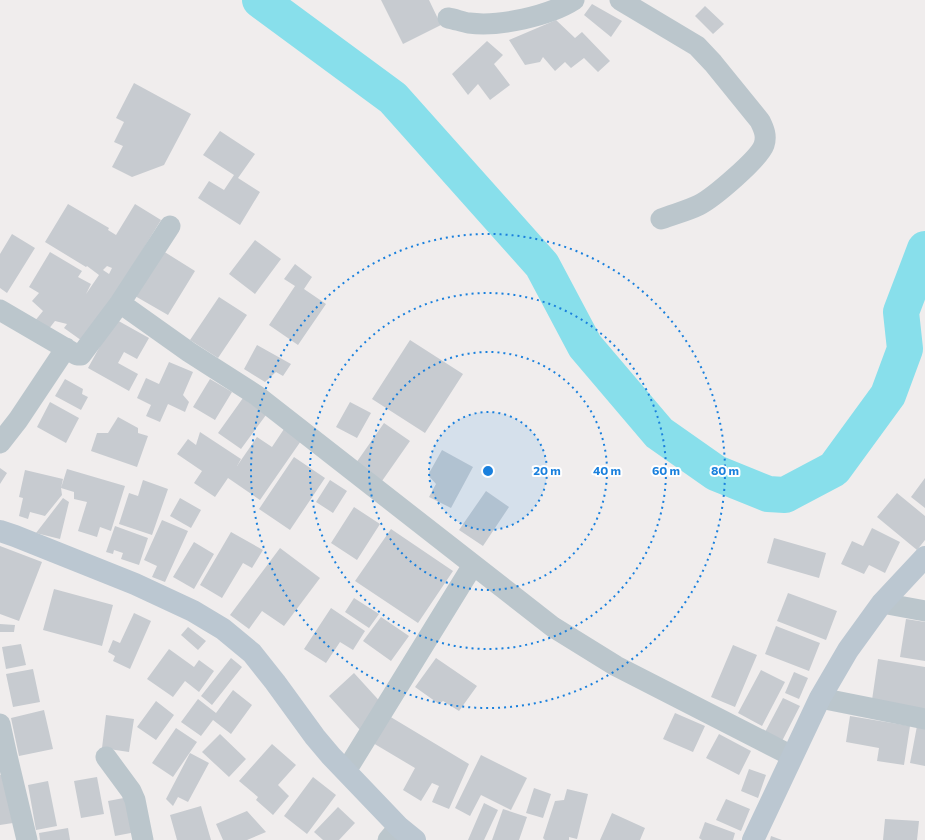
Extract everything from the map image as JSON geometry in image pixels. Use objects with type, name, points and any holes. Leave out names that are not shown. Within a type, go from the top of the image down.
[{"type":"street","points":[[448,18],[470,23],[498,23],[519,20],[549,12],[574,0]]},
{"type":"street","points":[[620,0],[697,46],[714,63],[760,121],[765,132],[763,147],[757,156],[717,193],[700,205],[661,219]]},
{"type":"street","points":[[0,310],[77,355],[81,355],[120,304],[170,226]]},
{"type":"street","points":[[120,304],[189,352],[256,395],[553,627],[616,666],[792,756]]},
{"type":"street","points":[[0,444],[18,420],[66,348]]},
{"type":"street","points":[[0,531],[135,584],[193,611],[223,629],[252,654],[275,682],[315,737],[401,836]]},
{"type":"street","points":[[753,840],[820,698],[848,650],[882,604],[925,557]]},
{"type":"street","points":[[346,771],[474,565]]},
{"type":"street","points":[[882,604],[925,611]]},
{"type":"street","points":[[820,698],[925,719]]},
{"type":"street","points":[[0,724],[3,756],[27,840]]},
{"type":"street","points":[[106,757],[131,791],[135,800],[143,840]]},
{"type":"building","points":[[381,0],[429,0],[441,25],[403,44]]},
{"type":"building","points":[[592,4],[622,21],[611,37],[584,15]]},
{"type":"building","points":[[705,6],[724,24],[713,34],[695,16]]},
{"type":"building","points":[[556,20],[575,38],[582,32],[610,61],[598,72],[584,58],[571,68],[565,62],[555,71],[543,57],[540,62],[525,65],[509,40]]},
{"type":"building","points":[[487,41],[503,55],[494,64],[510,85],[490,100],[478,84],[468,95],[452,74]]},
{"type":"building","points":[[134,83],[191,114],[164,165],[132,177],[112,167],[123,146],[114,142],[124,122],[116,118]]},
{"type":"building","points":[[220,131],[255,154],[238,178],[260,192],[240,225],[198,198],[209,181],[224,190],[234,175],[203,155]]},
{"type":"building","points":[[68,204],[109,228],[108,230],[116,235],[135,204],[161,220],[85,343],[64,328],[67,324],[55,321],[48,330],[34,322],[43,311],[32,301],[39,293],[29,287],[50,252],[82,271],[78,277],[91,284],[86,294],[99,275],[87,266],[86,267],[45,242]],"holes":[[[107,266],[112,268],[109,274],[103,270]]]},
{"type":"building","points":[[12,234],[35,248],[7,293],[0,288],[0,254]]},
{"type":"building","points":[[255,240],[281,259],[255,294],[229,274]]},
{"type":"building","points":[[163,251],[195,271],[168,315],[135,296]]},
{"type":"building","points":[[295,264],[312,277],[304,289],[326,304],[298,345],[269,325],[295,286],[284,279]]},
{"type":"building","points":[[219,297],[247,315],[218,358],[190,340]]},
{"type":"building","points":[[115,319],[149,338],[137,359],[124,352],[118,363],[138,374],[129,391],[88,368]]},
{"type":"building","points":[[410,340],[463,374],[425,433],[372,399]]},
{"type":"building","points":[[257,345],[291,364],[283,376],[276,372],[265,382],[244,369]]},
{"type":"building","points":[[169,362],[193,372],[183,395],[189,402],[185,412],[168,404],[160,422],[146,416],[151,405],[137,398],[146,378],[159,384]]},
{"type":"building","points":[[65,379],[83,389],[82,394],[88,397],[81,410],[55,396]]},
{"type":"building","points":[[210,379],[232,392],[215,420],[193,407]]},
{"type":"building","points":[[243,398],[266,415],[241,449],[218,433]]},
{"type":"building","points":[[50,402],[79,418],[66,443],[37,427]]},
{"type":"building","points":[[350,402],[371,413],[357,438],[336,427]]},
{"type":"building","points":[[118,417],[138,428],[138,433],[148,436],[137,467],[91,451],[97,433],[108,433]]},
{"type":"building","points":[[384,423],[410,441],[382,481],[356,463]]},
{"type":"building","points":[[286,426],[303,438],[260,500],[228,478],[215,497],[194,483],[202,471],[177,454],[188,439],[196,445],[200,432],[241,459],[237,466],[257,437],[272,447]]},
{"type":"building","points":[[442,450],[473,467],[451,508],[429,497],[436,484],[428,475]]},
{"type":"building","points":[[294,457],[325,478],[290,530],[259,509]]},
{"type":"building","points":[[0,468],[7,473],[0,484]]},
{"type":"building","points":[[67,469],[125,486],[111,531],[100,527],[97,537],[78,531],[87,502],[74,499],[74,492],[61,488]]},
{"type":"building","points":[[25,470],[63,479],[61,488],[62,495],[45,516],[30,512],[28,519],[19,516],[23,498],[19,497]]},
{"type":"building","points":[[925,478],[925,508],[911,497]]},
{"type":"building","points":[[143,480],[168,489],[152,535],[119,524],[129,493],[138,496]]},
{"type":"building","points":[[330,480],[347,491],[333,513],[316,502]]},
{"type":"building","points":[[486,491],[509,507],[483,546],[459,530]]},
{"type":"building","points":[[897,493],[925,516],[925,540],[917,550],[877,517]]},
{"type":"building","points":[[63,498],[69,502],[60,539],[36,533]]},
{"type":"building","points":[[180,498],[201,510],[191,528],[170,516]]},
{"type":"building","points":[[354,507],[380,524],[357,560],[331,543]]},
{"type":"building","points":[[162,520],[188,531],[165,582],[152,577],[157,566],[144,560]]},
{"type":"building","points":[[115,526],[148,538],[139,565],[121,559],[123,553],[114,550],[113,554],[106,552]]},
{"type":"building","points":[[872,528],[900,542],[885,573],[869,565],[864,574],[841,564],[852,541],[863,546]]},
{"type":"building","points":[[391,529],[453,571],[418,623],[355,581]]},
{"type":"building","points":[[231,532],[263,550],[252,568],[243,563],[222,598],[200,585]]},
{"type":"building","points":[[774,538],[826,553],[819,578],[767,563]]},
{"type":"building","points":[[194,542],[214,554],[194,589],[173,577]]},
{"type":"building","points":[[0,546],[42,562],[19,621],[0,614]]},
{"type":"building","points":[[280,548],[320,578],[284,626],[262,611],[249,629],[230,615]]},
{"type":"building","points":[[54,589],[113,605],[102,646],[43,630]]},
{"type":"building","points":[[788,593],[837,611],[826,640],[777,621]]},
{"type":"building","points":[[354,598],[379,614],[369,628],[345,612]]},
{"type":"building","points":[[331,608],[365,631],[353,650],[340,642],[326,663],[304,649]]},
{"type":"building","points":[[134,613],[151,621],[130,669],[113,661],[115,656],[108,652],[113,640],[120,643]]},
{"type":"building","points":[[381,617],[409,636],[391,661],[363,641]]},
{"type":"building","points":[[906,619],[925,622],[925,661],[900,657]]},
{"type":"building","points":[[0,624],[15,625],[14,632],[0,632]]},
{"type":"building","points":[[776,626],[820,643],[809,671],[765,654]]},
{"type":"building","points":[[188,627],[206,641],[198,650],[181,635]]},
{"type":"building","points":[[21,644],[26,665],[6,669],[2,647]]},
{"type":"building","points":[[733,645],[757,655],[735,707],[711,697]]},
{"type":"building","points":[[169,649],[194,667],[199,660],[214,671],[199,692],[185,681],[173,697],[147,679]]},
{"type":"building","points":[[231,658],[242,667],[212,705],[201,696]]},
{"type":"building","points":[[436,658],[477,686],[459,711],[443,701],[439,704],[415,687]]},
{"type":"building","points":[[878,659],[925,667],[925,709],[872,700]]},
{"type":"building","points":[[33,669],[40,702],[13,707],[6,674]]},
{"type":"building","points":[[761,670],[785,682],[762,726],[738,713]]},
{"type":"building","points":[[794,672],[808,678],[799,699],[785,693]]},
{"type":"building","points":[[354,673],[385,707],[360,730],[329,696]]},
{"type":"building","points":[[233,690],[252,705],[231,734],[213,720],[201,736],[181,722],[198,699],[216,713]]},
{"type":"building","points":[[783,698],[800,706],[781,743],[764,734]]},
{"type":"building","points":[[156,701],[174,715],[156,740],[137,727]]},
{"type":"building","points":[[44,710],[53,749],[19,756],[11,718]]},
{"type":"building","points":[[675,713],[705,726],[693,752],[663,739]]},
{"type":"building","points":[[106,715],[134,719],[129,752],[102,748]]},
{"type":"building","points":[[389,716],[469,764],[449,809],[432,802],[439,786],[432,783],[421,801],[403,790],[415,768],[373,743]]},
{"type":"building","points":[[850,716],[910,726],[904,765],[877,761],[879,748],[846,742]]},
{"type":"building","points":[[917,726],[925,728],[925,766],[910,763]]},
{"type":"building","points":[[176,728],[197,742],[173,777],[152,763]]},
{"type":"building","points":[[220,734],[246,759],[229,777],[202,752]]},
{"type":"building","points":[[719,734],[751,751],[739,775],[706,758]]},
{"type":"building","points":[[272,744],[296,765],[278,785],[289,796],[273,815],[256,800],[258,797],[239,781]]},
{"type":"building","points":[[190,753],[209,763],[188,802],[178,797],[173,806],[166,799]]},
{"type":"building","points":[[481,755],[527,778],[511,810],[481,795],[470,816],[455,808]]},
{"type":"building","points":[[749,769],[766,775],[758,798],[741,791]]},
{"type":"building","points":[[7,774],[13,823],[0,825],[0,775]]},
{"type":"building","points":[[97,777],[104,814],[81,818],[74,781]]},
{"type":"building","points":[[313,777],[336,795],[307,834],[284,816]]},
{"type":"building","points":[[48,781],[57,826],[36,830],[28,785]]},
{"type":"building","points":[[534,788],[551,794],[543,818],[526,813]]},
{"type":"building","points":[[567,789],[588,794],[577,839],[569,837],[569,840],[545,840],[543,838],[555,801],[564,800]]},
{"type":"building","points":[[129,797],[136,832],[115,836],[108,801]]},
{"type":"building","points":[[726,799],[750,809],[741,831],[716,820]]},
{"type":"building","points":[[484,803],[498,810],[484,840],[468,840]]},
{"type":"building","points":[[201,806],[211,840],[177,840],[170,815]]},
{"type":"building","points":[[338,807],[355,823],[339,840],[323,840],[314,832]]},
{"type":"building","points":[[503,809],[527,817],[519,840],[492,840]]},
{"type":"building","points":[[247,811],[266,832],[247,840],[223,840],[216,824]]},
{"type":"building","points":[[612,813],[645,828],[640,840],[600,840]]},
{"type":"building","points":[[885,819],[919,821],[917,840],[883,840]]},
{"type":"building","points":[[705,822],[735,833],[733,840],[702,840],[699,838]]},
{"type":"building","points":[[68,828],[70,840],[40,840],[39,833]]},
{"type":"building","points":[[771,836],[782,840],[770,840]]},
{"type":"waterway","points":[[260,0],[393,98],[542,265],[585,346],[659,433],[716,473],[768,494],[785,495],[834,469],[888,395],[905,349],[901,312],[925,249]]}]
